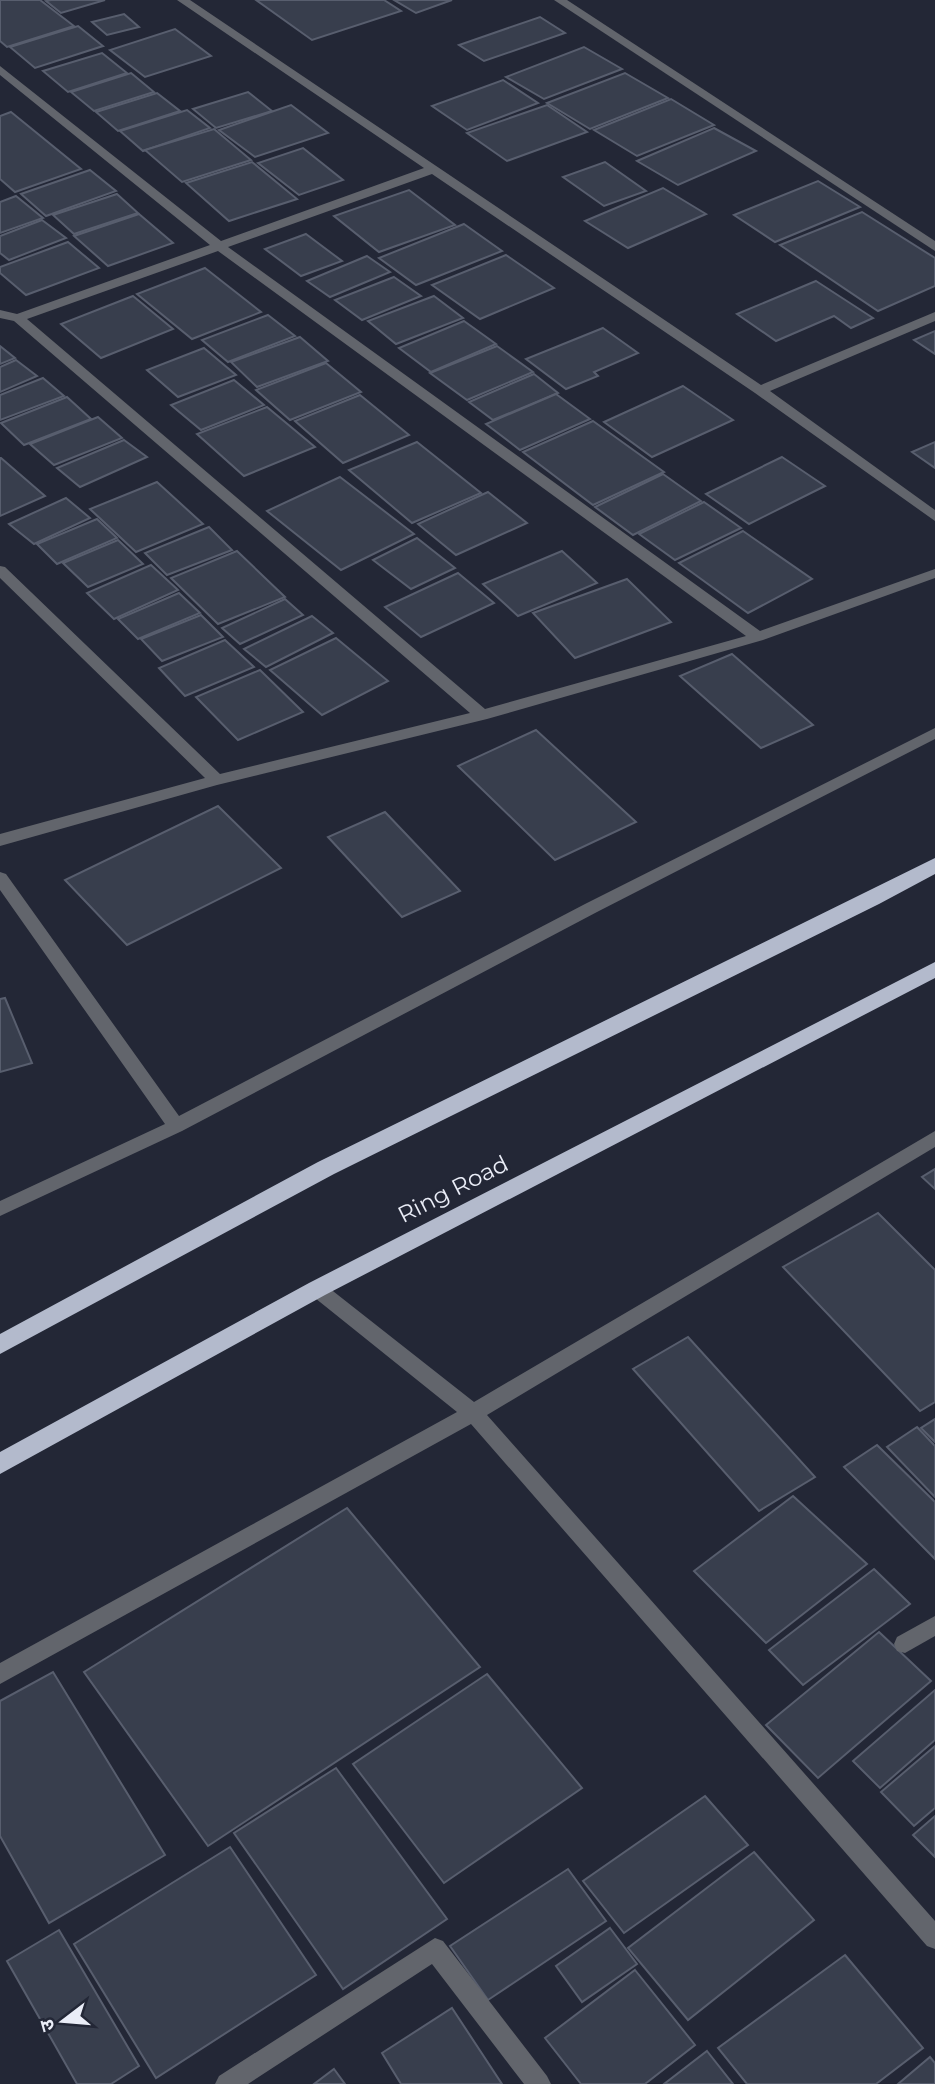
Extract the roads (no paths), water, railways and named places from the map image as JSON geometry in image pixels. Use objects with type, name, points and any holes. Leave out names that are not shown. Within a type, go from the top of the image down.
[{"type":"highway","points":[[0,1345],[326,1168],[872,899],[935,865]]},
{"type":"highway","name":"Ring Road","points":[[0,1464],[317,1289],[935,969]]},
{"type":"street","points":[[183,0],[760,390],[935,517]]},
{"type":"street","points":[[560,0],[935,247]]},
{"type":"street","points":[[0,69],[218,245],[758,637]]},
{"type":"street","points":[[18,318],[433,169]]},
{"type":"street","points":[[0,314],[18,318],[482,715]]},
{"type":"street","points":[[760,390],[935,316]]},
{"type":"street","points":[[0,570],[217,780]]},
{"type":"street","points":[[0,840],[217,780],[482,715],[758,637],[935,573]]},
{"type":"street","points":[[0,1209],[176,1126],[591,908],[935,733]]},
{"type":"street","points":[[0,878],[176,1126]]},
{"type":"street","points":[[0,1674],[473,1413],[935,1138]]},
{"type":"street","points":[[317,1289],[473,1413],[935,1938]]},
{"type":"street","points":[[905,1644],[935,1625]]},
{"type":"street","points":[[227,2084],[435,1949],[539,2084]]}]
